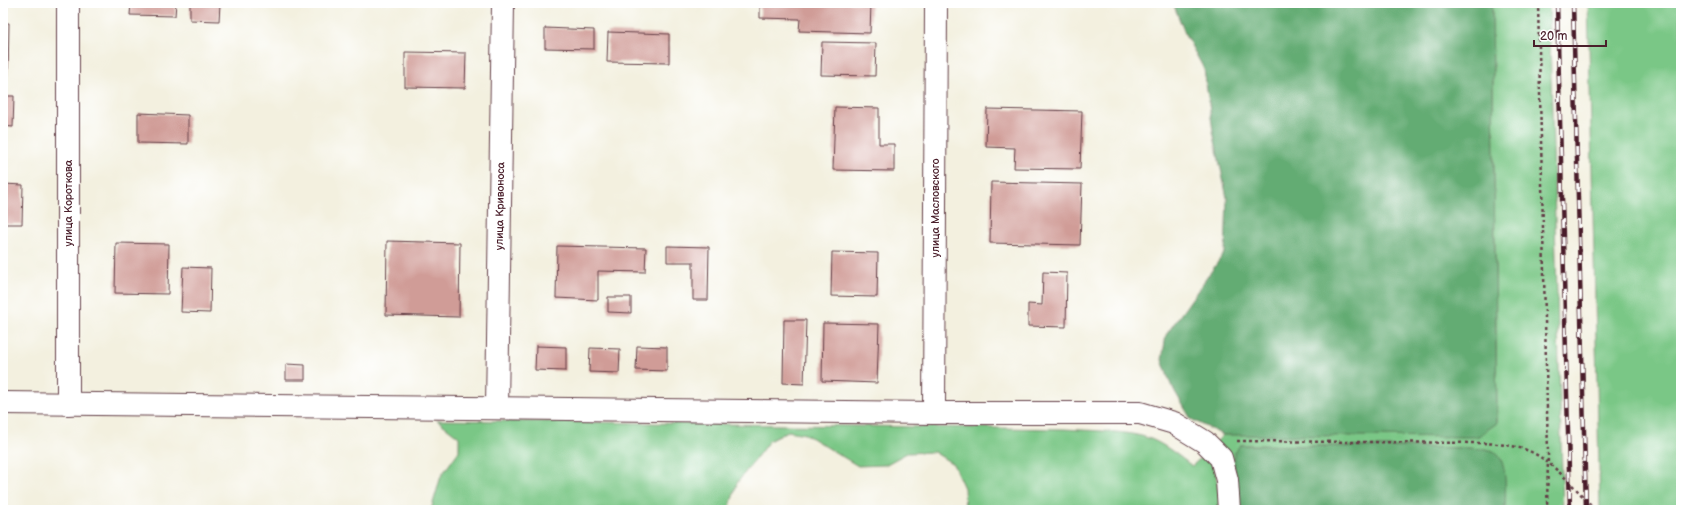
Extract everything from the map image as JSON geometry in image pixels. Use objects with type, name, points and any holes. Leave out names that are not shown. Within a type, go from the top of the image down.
[{"type":"street","name":"улица Короткова","points":[[68,3],[68,404]]},
{"type":"street","name":"улица Кривоноса","points":[[497,408],[503,3]]},
{"type":"street","name":"улица Масловского","points":[[934,413],[936,3]]},
{"type":"street","points":[[3,403],[934,413],[1140,413],[1174,423],[1205,442],[1221,458],[1227,480],[1230,510]]},
{"type":"path","points":[[1538,3],[1548,462],[1547,510]]},
{"type":"path","points":[[1205,442],[1483,443],[1510,445],[1522,449],[1548,462],[1596,510]]},
{"type":"green space","points":[[1173,3],[1492,3],[1497,423],[1477,437],[1223,435],[1191,419],[1171,385],[1162,360],[1166,335],[1225,252],[1227,198],[1213,131],[1204,69],[1186,36]]},
{"type":"green space","points":[[1492,3],[1549,3],[1563,510],[1505,510],[1504,470],[1493,451],[1468,448],[1240,445],[1234,468],[1214,444],[1223,435],[1497,423]]},
{"type":"green space","points":[[1588,3],[1681,3],[1681,510],[1600,510]]},
{"type":"green space","points":[[437,420],[1065,429],[1120,432],[1151,439],[1168,448],[1192,466],[1207,452],[1216,473],[1221,510],[965,510],[964,488],[953,464],[934,452],[907,453],[885,465],[858,466],[805,434],[788,431],[769,441],[737,483],[729,510],[431,510],[441,476],[459,451],[459,437]]},
{"type":"green space","points":[[1240,445],[1468,448],[1490,450],[1498,455],[1502,461],[1504,469],[1505,510],[1236,510],[1234,453]]},
{"type":"building","points":[[131,3],[176,3],[175,16],[130,15]]},
{"type":"building","points":[[190,3],[220,3],[219,21],[190,20]]},
{"type":"building","points":[[760,3],[871,3],[870,33],[799,31],[800,19],[760,18]]},
{"type":"building","points":[[3,23],[9,23],[8,76],[3,76]]},
{"type":"building","points":[[545,28],[594,30],[594,49],[545,48]]},
{"type":"building","points":[[608,32],[669,34],[669,63],[607,62]]},
{"type":"building","points":[[822,42],[876,43],[875,76],[821,75]]},
{"type":"building","points":[[405,52],[466,53],[465,88],[405,87]]},
{"type":"building","points":[[3,96],[14,96],[13,127],[3,126]]},
{"type":"building","points":[[835,107],[879,108],[879,144],[894,144],[894,171],[833,170]]},
{"type":"building","points":[[987,109],[1082,111],[1080,169],[1014,168],[1015,148],[986,147]]},
{"type":"building","points":[[138,113],[188,115],[188,144],[138,143]]},
{"type":"building","points":[[991,182],[1082,184],[1080,245],[990,243]]},
{"type":"building","points":[[3,184],[23,185],[22,224],[3,224]]},
{"type":"building","points":[[387,241],[460,243],[459,317],[386,315]]},
{"type":"building","points":[[116,243],[169,244],[168,294],[115,293]]},
{"type":"building","points":[[557,246],[646,248],[645,272],[598,271],[598,300],[556,298]]},
{"type":"building","points":[[667,246],[709,247],[708,300],[693,300],[693,262],[667,262]]},
{"type":"building","points":[[832,252],[878,253],[877,297],[831,296]]},
{"type":"building","points":[[183,267],[211,268],[210,313],[181,312]]},
{"type":"building","points":[[1043,272],[1067,273],[1066,327],[1028,326],[1028,304],[1042,305]]},
{"type":"building","points":[[608,297],[631,297],[631,313],[608,312]]},
{"type":"building","points":[[784,320],[806,320],[804,384],[783,383]]},
{"type":"building","points":[[823,323],[879,324],[877,383],[822,381]]},
{"type":"building","points":[[536,346],[566,347],[566,371],[535,370]]},
{"type":"building","points":[[637,346],[667,347],[667,371],[636,370]]},
{"type":"building","points":[[590,348],[620,349],[619,373],[589,372]]},
{"type":"building","points":[[286,364],[305,365],[305,380],[286,380]]},
{"type":"railway","points":[[1557,3],[1570,510]]},
{"type":"railway","points":[[1573,3],[1586,510]]}]
